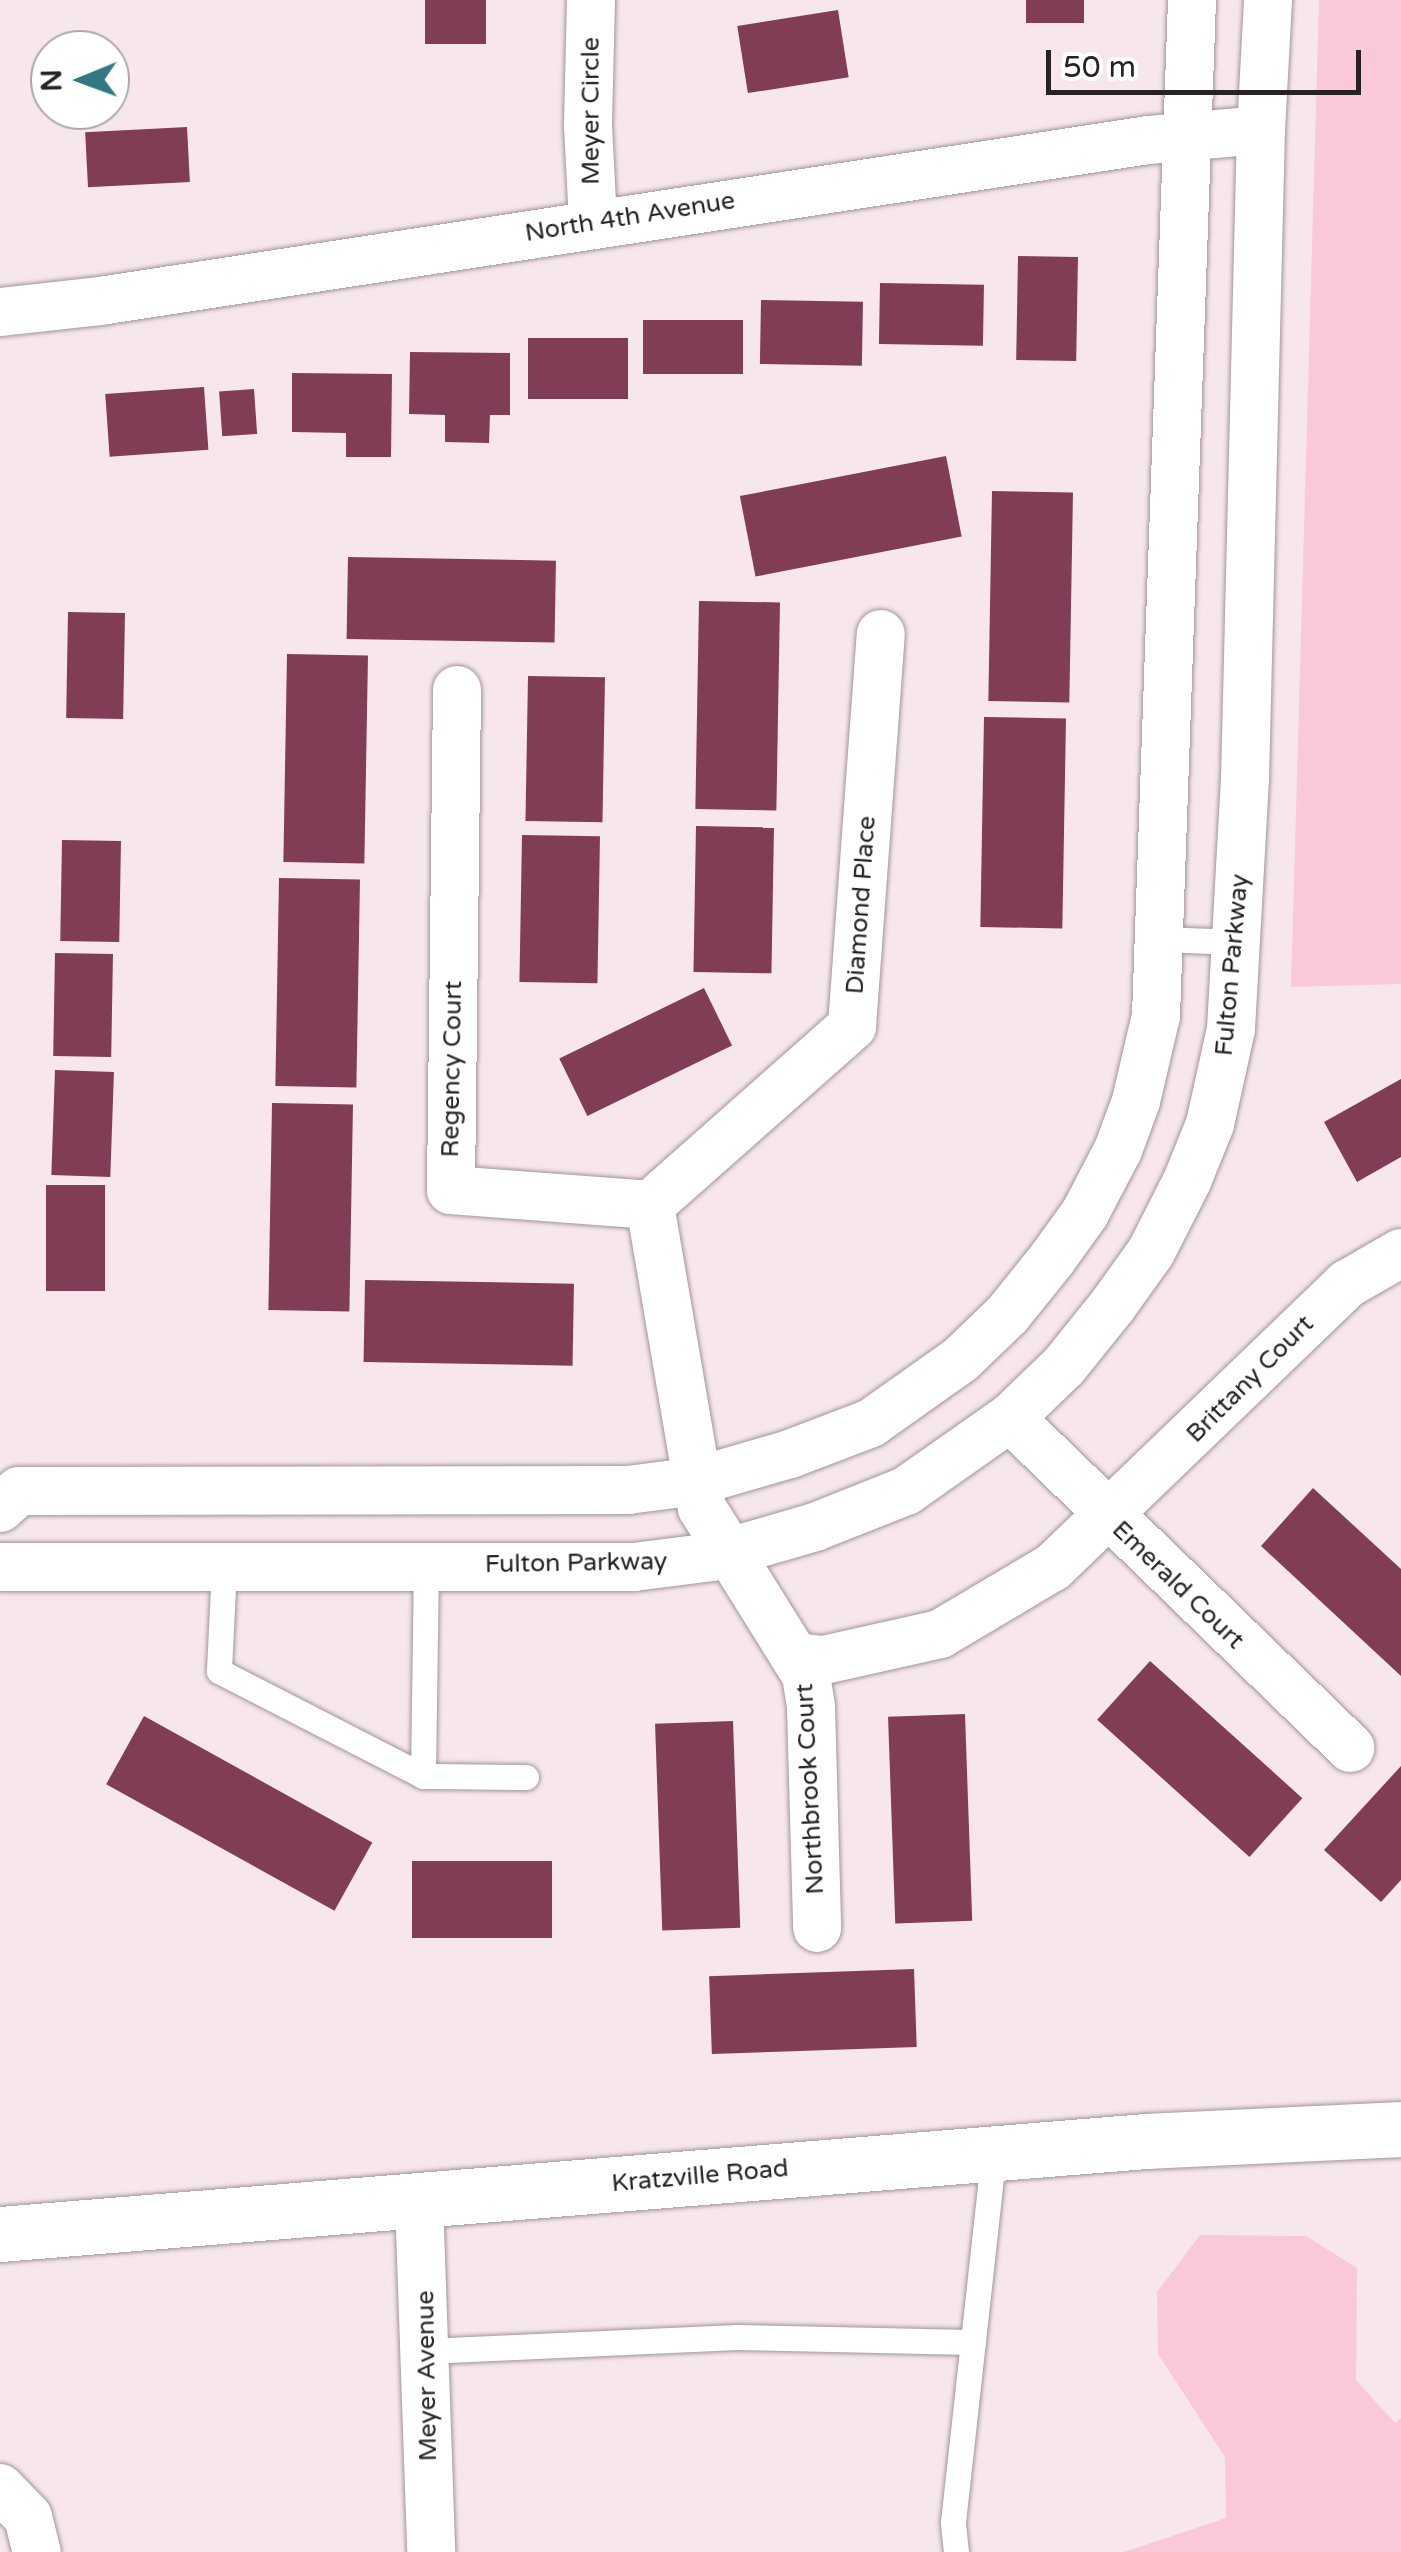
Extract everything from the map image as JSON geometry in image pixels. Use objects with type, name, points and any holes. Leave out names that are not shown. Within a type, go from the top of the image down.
[{"type":"main road","name":"Kratzville Road","points":[[0,2234],[994,2154],[1401,2129]]},
{"type":"street","name":"Meyer Circle","points":[[592,0],[588,126],[593,222]]},
{"type":"street","points":[[0,1508],[20,1491],[628,1490],[697,1482],[790,1454],[870,1423],[960,1360],[1007,1315],[1085,1212],[1118,1150],[1136,1101],[1156,1016],[1184,136],[1192,0]]},
{"type":"street","name":"Fulton Parkway","points":[[0,1566],[634,1567],[729,1552],[815,1527],[906,1491],[1010,1418],[1064,1366],[1151,1252],[1187,1182],[1210,1124],[1231,1029],[1238,942],[1268,0]]},
{"type":"street","name":"North 4th Avenue","points":[[0,312],[100,301],[593,222],[1184,136],[1261,130]]},
{"type":"street","name":"Diamond Place","points":[[650,1205],[852,1026],[881,634]]},
{"type":"street","name":"Regency Court","points":[[457,690],[451,1190],[650,1205]]},
{"type":"street","points":[[650,1205],[702,1508],[729,1552]]},
{"type":"street","name":"Brittany Court","points":[[795,1658],[824,1660],[940,1634],[1053,1567],[1109,1518],[1346,1284],[1401,1253]]},
{"type":"street","name":"Emerald Court","points":[[1010,1418],[1350,1748]]},
{"type":"street","name":"Northbrook Court","points":[[729,1552],[806,1675],[812,1708],[817,1928]]},
{"type":"street","name":"Meyer Avenue","points":[[419,2201],[431,2552]]},
{"type":"street","points":[[0,2488],[28,2518],[36,2552]]},
{"type":"lane","points":[[1161,938],[1238,942]]},
{"type":"lane","points":[[423,1776],[426,1565]]},
{"type":"lane","points":[[224,1568],[219,1671],[423,1776],[526,1777]]},
{"type":"lane","points":[[956,2552],[952,2522],[994,2154]]},
{"type":"lane","points":[[426,2351],[737,2337],[973,2342]]},
{"type":"shaded area","points":[[1319,0],[1401,0],[1401,984],[1291,987]]},
{"type":"shaded area","points":[[1200,2235],[1306,2236],[1357,2268],[1356,2380],[1395,2423],[1401,2418],[1401,2552],[1124,2552],[1226,2518],[1225,2457],[1158,2354],[1157,2292]]},
{"type":"building","points":[[425,0],[486,0],[486,44],[425,44]]},
{"type":"building","points":[[1026,0],[1084,0],[1084,23],[1026,23]]},
{"type":"building","points":[[838,10],[849,77],[748,93],[737,26]]},
{"type":"building","points":[[187,127],[190,182],[88,187],[85,132]]},
{"type":"building","points":[[1018,256],[1078,257],[1076,361],[1016,360]]},
{"type":"building","points":[[880,283],[984,285],[983,346],[879,344]]},
{"type":"building","points":[[761,300],[863,302],[862,366],[760,364]]},
{"type":"building","points":[[643,320],[743,320],[743,374],[643,374]]},
{"type":"building","points":[[528,338],[628,338],[628,399],[528,399]]},
{"type":"building","points":[[410,352],[510,353],[510,415],[490,415],[489,443],[445,442],[445,415],[409,414]]},
{"type":"building","points":[[292,373],[392,374],[391,457],[346,457],[346,433],[292,432]]},
{"type":"building","points":[[204,387],[208,450],[110,457],[105,394]]},
{"type":"building","points":[[254,389],[257,434],[222,436],[219,391]]},
{"type":"building","points":[[946,456],[962,536],[756,577],[740,496]]},
{"type":"building","points":[[992,491],[1073,492],[1069,702],[988,701]]},
{"type":"building","points":[[348,557],[556,561],[555,643],[347,639]]},
{"type":"building","points":[[699,601],[780,602],[776,810],[695,809]]},
{"type":"building","points":[[68,612],[125,613],[123,719],[66,718]]},
{"type":"building","points":[[287,654],[368,655],[364,863],[283,862]]},
{"type":"building","points":[[528,676],[605,677],[602,822],[525,821]]},
{"type":"building","points":[[984,717],[1066,718],[1062,928],[980,927]]},
{"type":"building","points":[[696,826],[774,827],[771,973],[693,972]]},
{"type":"building","points":[[522,835],[600,836],[597,983],[519,982]]},
{"type":"building","points":[[62,840],[121,841],[119,942],[60,941]]},
{"type":"building","points":[[279,878],[360,879],[356,1087],[275,1086]]},
{"type":"building","points":[[55,953],[113,954],[111,1057],[53,1056]]},
{"type":"building","points":[[704,988],[732,1046],[587,1116],[559,1059]]},
{"type":"building","points":[[55,1070],[114,1072],[110,1177],[51,1175]]},
{"type":"building","points":[[1401,1079],[1401,1157],[1357,1182],[1324,1122]]},
{"type":"building","points":[[272,1103],[353,1104],[349,1311],[268,1310]]},
{"type":"building","points":[[46,1185],[105,1185],[105,1291],[46,1291]]},
{"type":"building","points":[[365,1280],[574,1284],[573,1366],[364,1362]]},
{"type":"building","points":[[1313,1488],[1401,1569],[1401,1676],[1261,1546]]},
{"type":"building","points":[[1150,1661],[1302,1798],[1249,1857],[1097,1720]]},
{"type":"building","points":[[965,1714],[972,1921],[895,1924],[888,1717]]},
{"type":"building","points":[[144,1716],[372,1843],[334,1911],[106,1784]]},
{"type":"building","points":[[733,1721],[740,1928],[662,1931],[655,1724]]},
{"type":"building","points":[[1401,1766],[1401,1880],[1381,1902],[1324,1850]]},
{"type":"building","points":[[412,1861],[552,1861],[552,1938],[412,1938]]},
{"type":"building","points":[[914,1969],[917,2047],[712,2054],[709,1976]]}]
